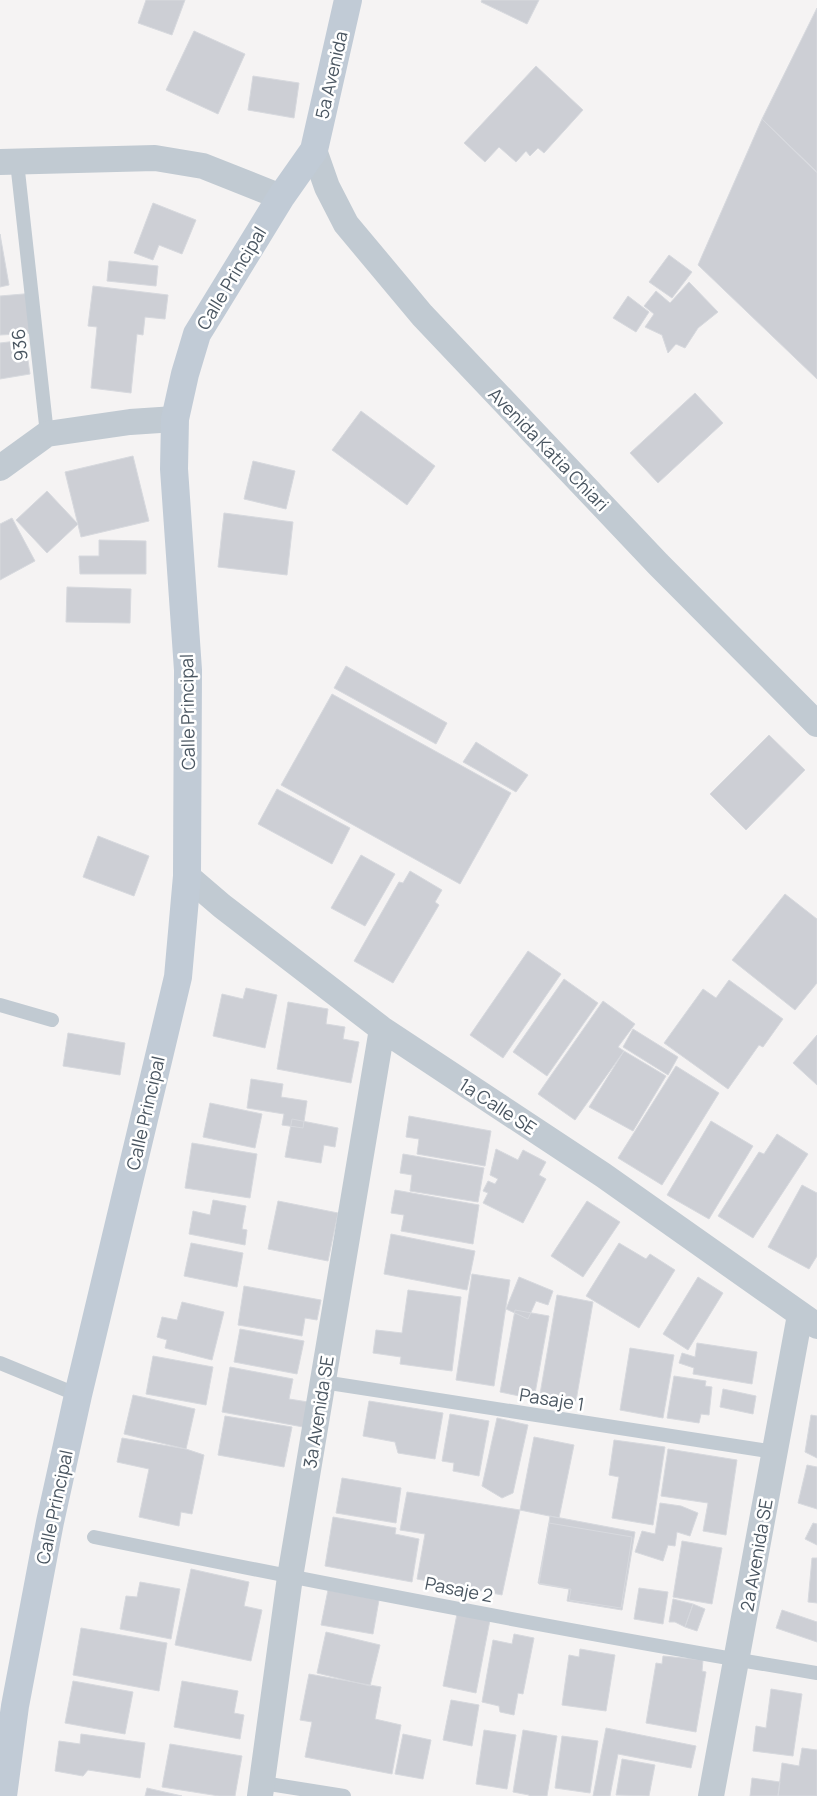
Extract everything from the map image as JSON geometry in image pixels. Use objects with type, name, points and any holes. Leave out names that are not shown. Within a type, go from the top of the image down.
[{"type":"street","name":"5a Avenida","points":[[314,150],[348,0]]},
{"type":"street","name":"Calle Principal","points":[[2,1796],[7,1705],[78,1395],[178,976],[187,876],[188,670],[174,469],[175,419],[185,374],[197,334],[281,197],[314,150]]},
{"type":"street","name":"Avenida Katia Chiari","points":[[314,150],[326,187],[346,224],[422,315],[652,557],[817,724]]},
{"type":"street","points":[[9,162],[155,158],[203,166],[281,197]]},
{"type":"street","points":[[0,468],[48,434],[130,422],[175,419]]},
{"type":"street","name":"1a Calle SE","points":[[187,876],[222,906],[382,1029],[604,1175],[809,1320]]},
{"type":"street","name":"3a Avenida SE","points":[[262,1790],[290,1577],[382,1029]]},
{"type":"street","name":"2a Avenida SE","points":[[711,1796],[775,1452],[809,1320]]},
{"type":"lane","name":"936","points":[[9,162],[48,434]]},
{"type":"lane","points":[[0,1006],[52,1020]]},
{"type":"lane","points":[[0,1362],[78,1395]]},
{"type":"lane","name":"Pasaje 1","points":[[323,1382],[775,1452]]},
{"type":"lane","name":"Pasaje 2","points":[[94,1537],[290,1577],[736,1660],[817,1673]]},
{"type":"lane","points":[[262,1790],[344,1796]]},
{"type":"building","points":[[146,0],[185,0],[172,35],[138,23]]},
{"type":"building","points":[[482,0],[539,0],[527,24],[481,2]]},
{"type":"building","points":[[817,8],[817,172],[762,119]]},
{"type":"building","points":[[194,31],[245,54],[218,114],[166,90]]},
{"type":"building","points":[[536,66],[583,110],[544,153],[538,148],[530,156],[526,151],[516,162],[499,147],[485,162],[464,143]]},
{"type":"building","points":[[253,76],[299,83],[294,118],[248,110]]},
{"type":"building","points":[[762,119],[817,173],[817,379],[698,265]]},
{"type":"building","points":[[153,203],[196,220],[182,254],[159,245],[153,260],[134,253]]},
{"type":"building","points":[[0,234],[9,285],[0,287]]},
{"type":"building","points":[[669,255],[692,272],[672,298],[649,282]]},
{"type":"building","points":[[109,261],[158,266],[156,286],[107,281]]},
{"type":"building","points":[[689,282],[718,312],[698,328],[685,348],[676,344],[668,353],[662,335],[645,327],[654,314],[644,306],[656,291],[670,303]]},
{"type":"building","points":[[93,286],[168,295],[165,319],[145,317],[143,335],[137,334],[131,393],[91,388],[97,327],[88,326]]},
{"type":"building","points":[[35,293],[38,333],[0,335],[0,296]]},
{"type":"building","points":[[628,296],[649,312],[636,332],[613,318]]},
{"type":"building","points":[[25,340],[30,374],[0,379],[0,343]]},
{"type":"building","points":[[695,393],[723,423],[658,483],[630,453]]},
{"type":"building","points":[[361,411],[435,466],[407,505],[332,450]]},
{"type":"building","points":[[133,456],[149,521],[81,537],[65,472]]},
{"type":"building","points":[[253,461],[295,471],[286,509],[244,499]]},
{"type":"building","points":[[47,491],[78,524],[47,553],[16,520]]},
{"type":"building","points":[[224,513],[293,522],[287,575],[218,567]]},
{"type":"building","points":[[12,518],[35,561],[0,580],[0,524]]},
{"type":"building","points":[[99,540],[146,541],[146,574],[80,574],[79,556],[99,556]]},
{"type":"building","points":[[67,587],[131,589],[130,623],[66,622]]},
{"type":"building","points":[[346,666],[447,723],[436,744],[334,688]]},
{"type":"building","points":[[332,694],[511,793],[460,884],[281,785]]},
{"type":"building","points":[[769,735],[805,770],[746,830],[710,794]]},
{"type":"building","points":[[476,742],[528,775],[516,792],[463,762]]},
{"type":"building","points":[[277,789],[350,828],[332,864],[258,824]]},
{"type":"building","points":[[98,836],[149,856],[134,896],[83,877]]},
{"type":"building","points":[[361,855],[395,874],[365,926],[331,908]]},
{"type":"building","points":[[410,871],[442,890],[435,902],[439,905],[393,983],[354,961],[399,882],[403,883]]},
{"type":"building","points":[[785,894],[817,919],[817,983],[795,1010],[732,960]]},
{"type":"building","points":[[528,951],[561,974],[503,1058],[470,1035]]},
{"type":"building","points":[[564,979],[598,1003],[547,1076],[513,1052]]},
{"type":"building","points":[[729,980],[783,1019],[763,1047],[759,1045],[728,1089],[664,1043],[703,989],[716,998]]},
{"type":"building","points":[[246,988],[277,995],[265,1048],[213,1036],[222,994],[243,999]]},
{"type":"building","points":[[603,1001],[635,1024],[618,1047],[624,1051],[575,1120],[538,1094]]},
{"type":"building","points":[[288,1002],[328,1009],[326,1024],[345,1027],[343,1039],[359,1042],[351,1083],[277,1069]]},
{"type":"building","points":[[633,1029],[678,1057],[668,1075],[623,1047]]},
{"type":"building","points":[[68,1033],[125,1043],[120,1075],[63,1066]]},
{"type":"building","points":[[817,1035],[817,1085],[793,1063]]},
{"type":"building","points":[[624,1051],[666,1076],[633,1131],[589,1107]]},
{"type":"building","points":[[676,1066],[719,1093],[662,1185],[618,1158]]},
{"type":"building","points":[[251,1079],[283,1084],[281,1097],[307,1101],[303,1128],[282,1125],[284,1114],[247,1108]]},
{"type":"building","points":[[210,1103],[262,1114],[255,1148],[203,1137]]},
{"type":"building","points":[[409,1116],[491,1131],[485,1166],[417,1154],[419,1139],[406,1137]]},
{"type":"building","points":[[292,1119],[338,1128],[335,1147],[324,1145],[321,1163],[285,1157]]},
{"type":"building","points":[[711,1121],[753,1146],[709,1219],[667,1195]]},
{"type":"building","points":[[777,1134],[808,1154],[753,1238],[718,1216],[759,1152],[764,1154]]},
{"type":"building","points":[[192,1143],[257,1154],[250,1198],[185,1188]]},
{"type":"building","points":[[496,1149],[518,1160],[523,1150],[546,1162],[539,1175],[546,1179],[523,1223],[483,1203],[488,1193],[483,1191],[488,1181],[495,1184],[498,1179],[490,1175]]},
{"type":"building","points":[[403,1154],[484,1168],[478,1202],[410,1191],[412,1175],[400,1173]]},
{"type":"building","points":[[802,1185],[817,1193],[817,1256],[809,1269],[768,1247]]},
{"type":"building","points":[[395,1190],[479,1205],[473,1244],[401,1231],[404,1215],[391,1213]]},
{"type":"building","points":[[213,1200],[246,1206],[242,1229],[247,1230],[245,1245],[189,1234],[193,1211],[210,1215]]},
{"type":"building","points":[[278,1201],[338,1213],[328,1261],[268,1249]]},
{"type":"building","points":[[587,1201],[620,1222],[583,1277],[551,1256]]},
{"type":"building","points":[[391,1234],[475,1251],[467,1290],[384,1274]]},
{"type":"building","points":[[191,1243],[243,1253],[237,1287],[184,1276]]},
{"type":"building","points":[[619,1243],[646,1259],[650,1254],[675,1270],[639,1328],[586,1296]]},
{"type":"building","points":[[472,1274],[510,1280],[494,1386],[456,1380]]},
{"type":"building","points":[[519,1277],[553,1291],[548,1305],[536,1301],[528,1319],[506,1309]]},
{"type":"building","points":[[698,1277],[723,1293],[688,1350],[663,1334]]},
{"type":"building","points":[[244,1286],[321,1300],[317,1320],[305,1318],[302,1336],[238,1325]]},
{"type":"building","points":[[408,1290],[461,1297],[452,1371],[400,1364],[401,1357],[373,1353],[376,1330],[402,1333]]},
{"type":"building","points":[[557,1295],[593,1302],[576,1401],[540,1394]]},
{"type":"building","points":[[182,1302],[224,1312],[212,1360],[165,1348],[167,1340],[157,1337],[162,1317],[177,1320]]},
{"type":"building","points":[[515,1310],[549,1316],[534,1399],[500,1392]]},
{"type":"building","points":[[240,1329],[304,1341],[297,1374],[234,1362]]},
{"type":"building","points":[[697,1343],[757,1352],[752,1384],[693,1374],[694,1368],[679,1363],[682,1353],[695,1357]]},
{"type":"building","points":[[630,1348],[674,1355],[663,1418],[620,1410]]},
{"type":"building","points":[[153,1356],[213,1367],[206,1405],[146,1394]]},
{"type":"building","points":[[230,1367],[293,1379],[289,1399],[308,1402],[303,1427],[222,1412]]},
{"type":"building","points":[[674,1376],[706,1381],[705,1386],[712,1387],[709,1415],[701,1414],[699,1423],[667,1418]]},
{"type":"building","points":[[723,1389],[756,1396],[753,1414],[720,1407]]},
{"type":"building","points":[[133,1395],[195,1409],[186,1449],[124,1434]]},
{"type":"building","points":[[369,1401],[443,1413],[435,1459],[398,1453],[395,1442],[363,1436]]},
{"type":"building","points":[[450,1414],[489,1421],[479,1476],[453,1471],[454,1463],[442,1461]]},
{"type":"building","points":[[811,1415],[817,1416],[817,1458],[805,1452]]},
{"type":"building","points":[[225,1416],[292,1427],[284,1467],[218,1455]]},
{"type":"building","points":[[497,1418],[528,1425],[513,1493],[502,1498],[482,1486]]},
{"type":"building","points":[[534,1437],[574,1445],[559,1518],[520,1510]]},
{"type":"building","points":[[122,1438],[186,1449],[204,1455],[192,1514],[181,1512],[179,1526],[139,1517],[149,1469],[117,1462]]},
{"type":"building","points":[[614,1440],[665,1447],[653,1525],[612,1518],[619,1477],[609,1475]]},
{"type":"building","points":[[668,1449],[737,1460],[726,1535],[703,1531],[708,1503],[661,1496]]},
{"type":"building","points":[[807,1465],[817,1467],[817,1509],[798,1503]]},
{"type":"building","points":[[342,1478],[401,1488],[396,1523],[336,1513]]},
{"type":"building","points":[[407,1492],[520,1510],[502,1595],[417,1579],[425,1534],[400,1530]]},
{"type":"building","points":[[660,1503],[681,1506],[698,1513],[690,1536],[677,1532],[675,1546],[668,1545],[663,1561],[635,1552],[642,1531],[655,1534]]},
{"type":"building","points":[[550,1516],[635,1532],[622,1610],[567,1601],[569,1589],[539,1584]]},
{"type":"building","points":[[333,1517],[396,1528],[395,1534],[419,1539],[412,1582],[325,1566]]},
{"type":"building","points":[[549,1523],[632,1537],[621,1608],[569,1600],[571,1589],[538,1583]]},
{"type":"building","points":[[813,1523],[817,1524],[817,1545],[805,1539]]},
{"type":"building","points":[[682,1541],[722,1548],[712,1604],[673,1597]]},
{"type":"building","points":[[812,1558],[817,1558],[817,1603],[808,1602]]},
{"type":"building","points":[[191,1569],[249,1582],[244,1606],[262,1610],[251,1661],[175,1645]]},
{"type":"building","points":[[140,1582],[180,1589],[171,1639],[120,1629],[126,1596],[137,1597]]},
{"type":"building","points":[[639,1588],[668,1592],[663,1624],[634,1619]]},
{"type":"building","points":[[328,1590],[379,1600],[373,1634],[321,1625]]},
{"type":"building","points":[[673,1599],[693,1604],[685,1627],[675,1622],[669,1622]]},
{"type":"building","points":[[693,1604],[705,1609],[697,1631],[685,1627]]},
{"type":"building","points":[[782,1610],[817,1622],[817,1642],[776,1628]]},
{"type":"building","points":[[457,1614],[490,1620],[476,1693],[443,1686]]},
{"type":"building","points":[[81,1628],[167,1643],[159,1691],[73,1675]]},
{"type":"building","points":[[326,1632],[380,1645],[370,1686],[317,1673]]},
{"type":"building","points":[[514,1634],[534,1638],[523,1694],[518,1693],[514,1715],[500,1712],[499,1706],[482,1702],[493,1640],[512,1644]]},
{"type":"building","points":[[580,1649],[615,1655],[606,1711],[562,1705],[569,1655],[579,1657]]},
{"type":"building","points":[[663,1656],[703,1660],[702,1671],[706,1672],[696,1732],[646,1723],[656,1663],[662,1664]]},
{"type":"building","points":[[309,1674],[381,1687],[375,1719],[401,1725],[392,1774],[305,1757],[312,1722],[300,1720]]},
{"type":"building","points":[[73,1681],[133,1692],[125,1734],[65,1723]]},
{"type":"building","points":[[182,1681],[238,1691],[234,1713],[244,1715],[240,1739],[174,1727]]},
{"type":"building","points":[[771,1689],[802,1694],[793,1756],[753,1751],[756,1726],[766,1728]]},
{"type":"building","points":[[451,1700],[479,1705],[472,1746],[443,1740]]},
{"type":"building","points":[[606,1728],[696,1746],[691,1768],[618,1754],[610,1796],[593,1796]]},
{"type":"building","points":[[484,1730],[516,1735],[507,1789],[476,1784]]},
{"type":"building","points":[[523,1730],[557,1736],[547,1796],[529,1796],[513,1792]]},
{"type":"building","points":[[81,1734],[145,1743],[140,1778],[88,1770],[83,1776],[55,1771],[59,1741],[80,1744]]},
{"type":"building","points":[[403,1734],[431,1740],[423,1779],[395,1774]]},
{"type":"building","points":[[562,1736],[598,1741],[590,1793],[555,1788]]},
{"type":"building","points":[[170,1744],[242,1756],[235,1796],[219,1796],[162,1787]]},
{"type":"building","points":[[802,1748],[817,1750],[817,1796],[778,1796],[782,1763],[799,1766]]},
{"type":"building","points":[[622,1759],[655,1765],[649,1796],[616,1795]]},
{"type":"building","points":[[752,1778],[780,1782],[778,1796],[750,1796]]},
{"type":"building","points":[[147,1788],[182,1796],[145,1796]]}]
